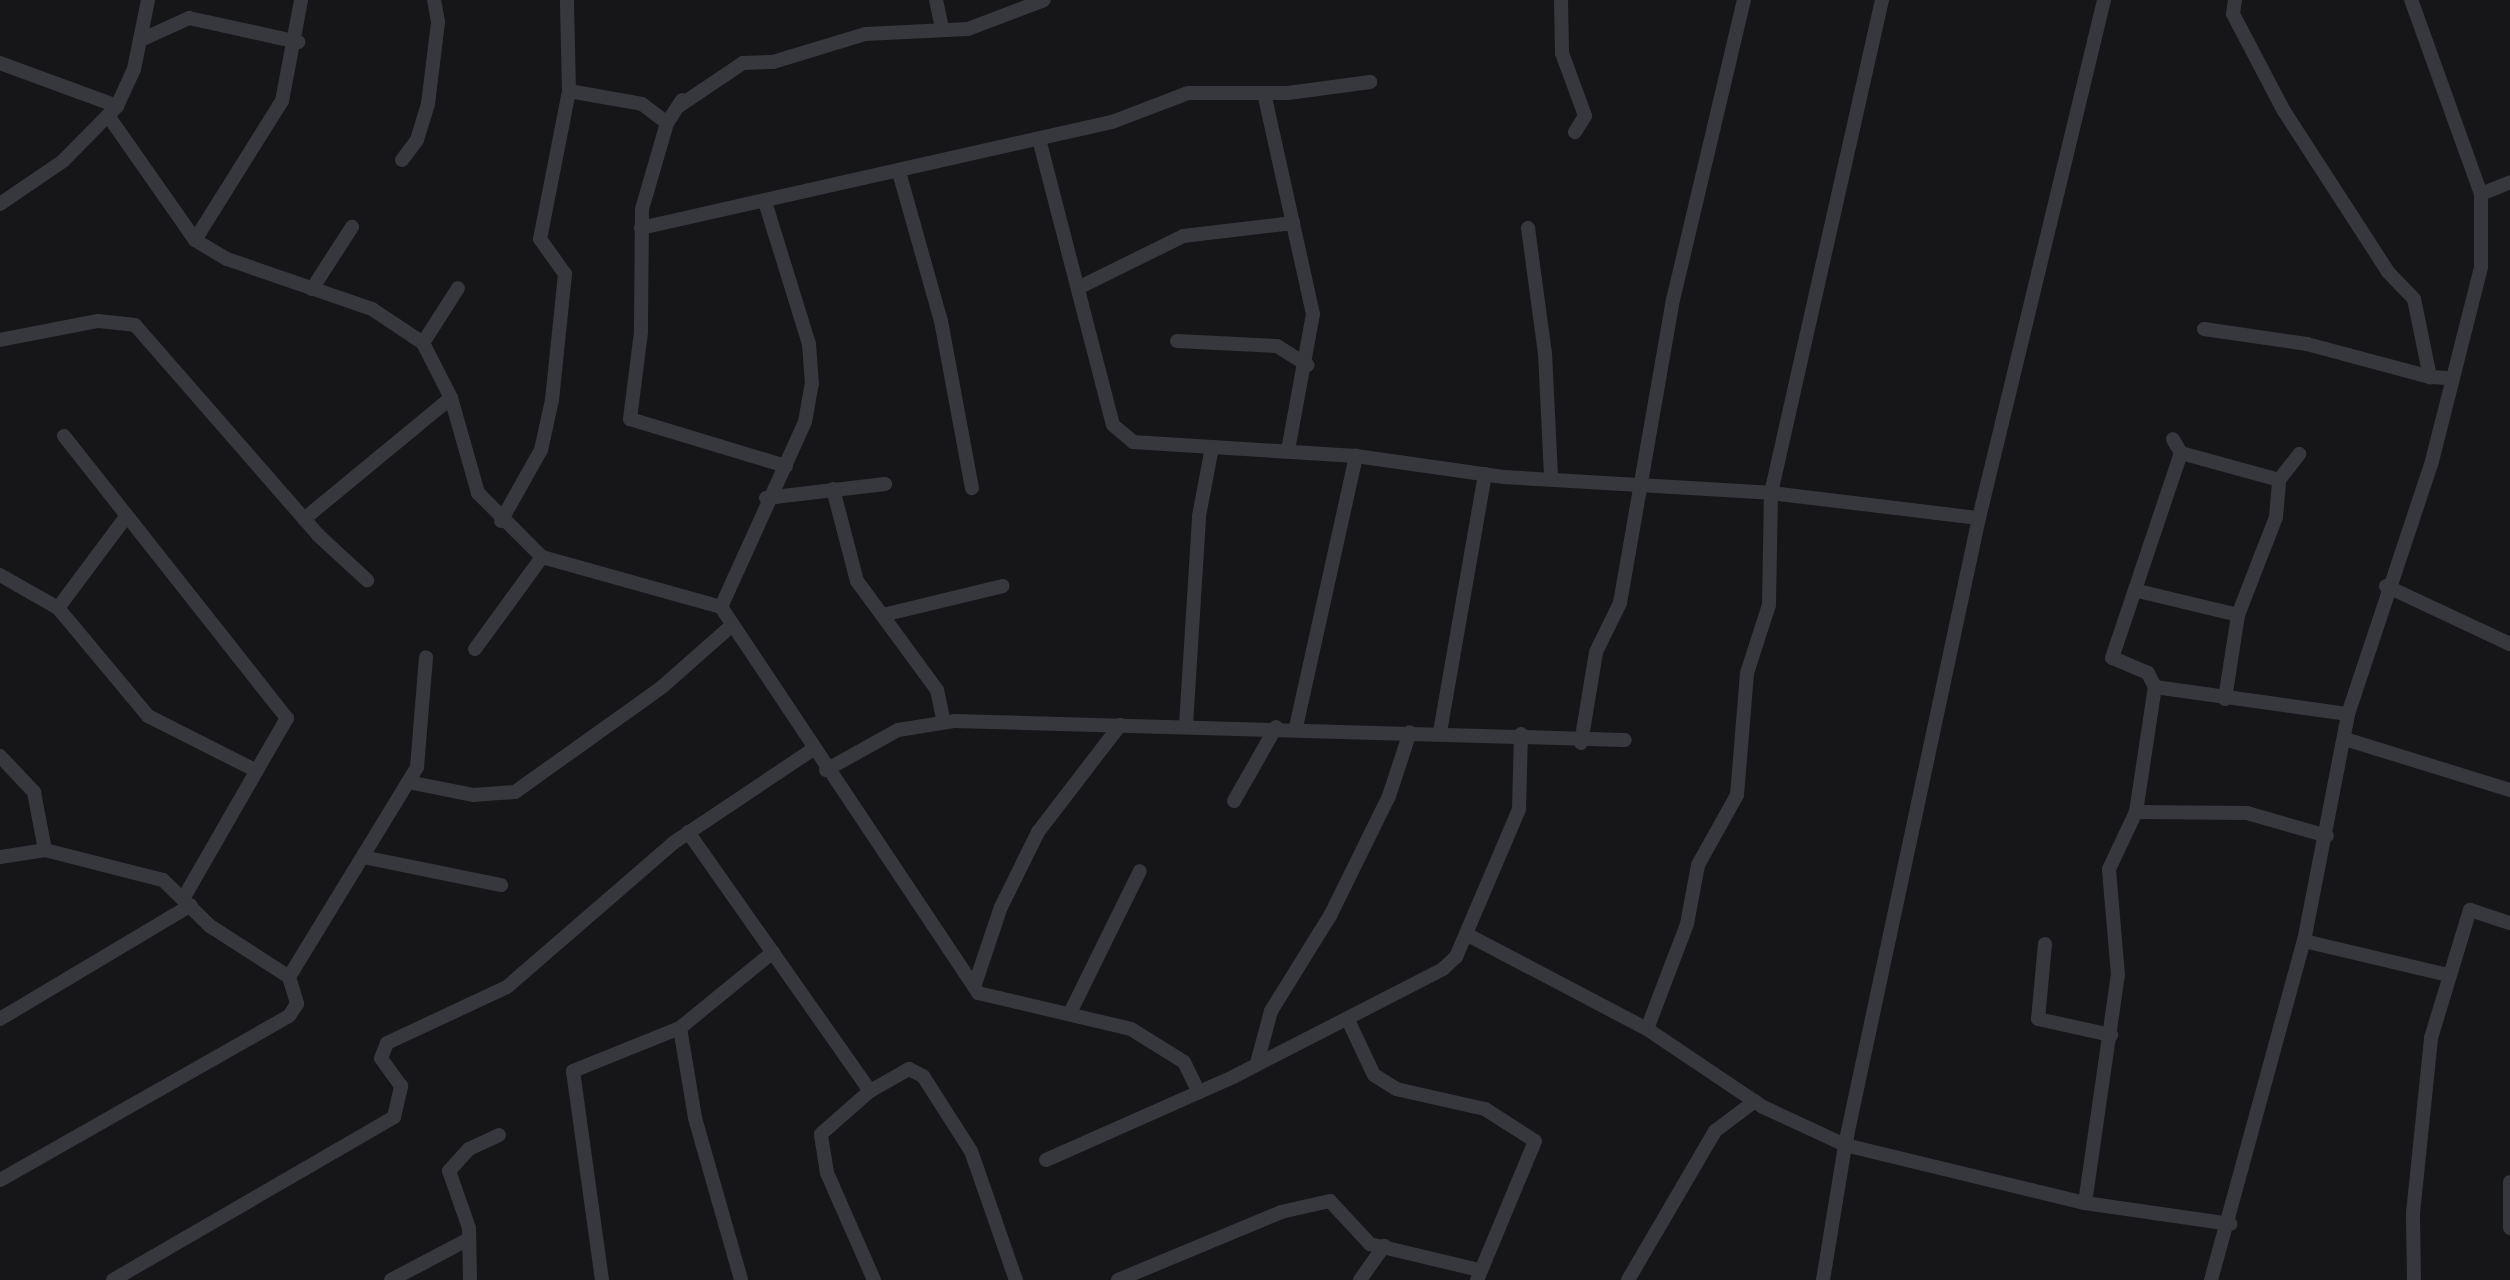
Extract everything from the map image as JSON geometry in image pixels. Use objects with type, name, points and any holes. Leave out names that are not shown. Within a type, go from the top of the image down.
[{"type":"street","points":[[0,204],[63,161],[113,112],[143,39],[148,0]]},
{"type":"street","points":[[195,240],[282,101],[298,42],[301,0]]},
{"type":"street","points":[[402,160],[428,104],[434,0]]},
{"type":"street","points":[[501,521],[541,450],[552,400],[565,274],[540,239],[569,91],[567,0]]},
{"type":"street","points":[[936,0],[942,28]]},
{"type":"street","points":[[569,91],[642,104],[682,100],[743,63],[773,62],[865,34],[968,29],[1044,0]]},
{"type":"street","points":[[1561,0],[1562,53],[1585,116],[1575,132]]},
{"type":"street","points":[[1581,743],[1596,652],[1620,603],[1637,489],[1696,187],[1723,103],[1744,0]]},
{"type":"street","points":[[1647,1029],[1687,924],[1698,865],[1737,795],[1747,673],[1769,605],[1771,493],[1882,0]]},
{"type":"street","points":[[1823,1280],[1845,1145],[1979,518],[2104,0]]},
{"type":"street","points":[[2235,0],[2233,14],[2284,111],[2388,272],[2414,299],[2430,377]]},
{"type":"street","points":[[2211,1280],[2230,1224],[2304,941],[2327,836],[2348,714],[2386,586],[2431,465],[2448,378],[2477,291],[2481,194],[2411,0]]},
{"type":"street","points":[[143,39],[189,18],[298,42]]},
{"type":"street","points":[[0,63],[113,112],[195,240],[227,259],[372,309],[423,343],[451,398],[478,493],[501,521],[542,557],[721,607]]},
{"type":"street","points":[[641,228],[1039,139],[1159,109],[1188,93],[1264,93],[1370,82]]},
{"type":"street","points":[[1264,93],[1313,314],[1307,365],[1288,450]]},
{"type":"street","points":[[682,100],[667,123],[641,228],[641,332],[630,419],[786,466]]},
{"type":"street","points":[[642,104],[667,123]]},
{"type":"street","points":[[1039,139],[1120,435],[1212,447],[1356,456],[1485,474],[1551,477],[1637,489]]},
{"type":"street","points":[[899,172],[941,321],[972,488]]},
{"type":"street","points":[[2481,194],[2510,182]]},
{"type":"street","points":[[765,202],[812,363],[810,404],[786,466],[766,498],[721,607],[730,627],[974,987],[990,999],[1070,1013],[1154,1040],[1184,1062],[1199,1093]]},
{"type":"street","points":[[1078,288],[1183,236],[1293,223]]},
{"type":"street","points":[[312,289],[352,227]]},
{"type":"street","points":[[1528,228],[1544,338],[1551,477]]},
{"type":"street","points":[[423,343],[458,288]]},
{"type":"street","points":[[0,340],[98,321],[135,325],[304,519],[367,580]]},
{"type":"street","points":[[2204,329],[2307,344],[2430,377],[2448,378]]},
{"type":"street","points":[[1177,341],[1277,346],[1307,365]]},
{"type":"street","points":[[304,519],[451,398]]},
{"type":"street","points":[[0,1019],[187,901],[255,770],[281,735],[284,710],[125,518],[64,436]]},
{"type":"street","points":[[2173,439],[2181,453],[2279,480]]},
{"type":"street","points":[[1186,725],[1199,516],[1212,447]]},
{"type":"street","points":[[2085,1203],[2118,975],[2109,869],[2136,812],[2155,687],[2148,673],[2112,658],[2138,591],[2181,453]]},
{"type":"street","points":[[2225,699],[2238,615],[2276,517],[2279,480],[2299,454]]},
{"type":"street","points":[[1296,727],[1356,456]]},
{"type":"street","points":[[1440,732],[1485,474]]},
{"type":"street","points":[[1637,489],[1643,483],[1771,493],[1979,518]]},
{"type":"street","points":[[766,498],[885,484]]},
{"type":"street","points":[[833,489],[847,556],[883,615],[937,690],[944,722]]},
{"type":"street","points":[[58,608],[125,518]]},
{"type":"street","points":[[475,649],[542,557]]},
{"type":"street","points":[[0,575],[58,608],[148,716],[255,770]]},
{"type":"street","points":[[883,615],[1003,586]]},
{"type":"street","points":[[2386,586],[2510,644]]},
{"type":"street","points":[[2138,591],[2238,615]]},
{"type":"street","points":[[408,782],[473,795],[515,792],[662,687],[730,627]]},
{"type":"street","points":[[289,977],[417,767],[426,657]]},
{"type":"street","points":[[2155,687],[2348,714]]},
{"type":"street","points":[[826,770],[898,730],[944,722],[1296,727],[1521,734],[1581,743],[1625,740]]},
{"type":"street","points":[[974,987],[1001,907],[1038,832],[1120,725]]},
{"type":"street","points":[[1234,801],[1276,727]]},
{"type":"street","points":[[1257,1063],[1271,1011],[1330,916],[1389,796],[1410,732]]},
{"type":"street","points":[[1046,1160],[1199,1093],[1348,1020],[1443,969],[1466,934],[1519,809],[1521,734]]},
{"type":"street","points":[[2345,739],[2510,790]]},
{"type":"street","points":[[1845,1145],[1937,748]]},
{"type":"street","points":[[113,1280],[394,1117],[401,1086],[381,1058],[387,1043],[507,987],[688,832],[812,750]]},
{"type":"street","points":[[0,756],[34,792],[45,850]]},
{"type":"street","points":[[2136,812],[2247,813],[2327,836]]},
{"type":"street","points":[[688,832],[870,1091]]},
{"type":"street","points":[[0,857],[45,850],[153,876],[289,977],[297,1004],[289,1016],[0,1180]]},
{"type":"street","points":[[363,857],[436,878],[501,885]]},
{"type":"street","points":[[1070,1013],[1140,871]]},
{"type":"street","points":[[2414,1280],[2413,1213],[2431,1038],[2470,910],[2510,923]]},
{"type":"street","points":[[1466,934],[1647,1029],[1755,1101],[1845,1145],[2085,1203],[2230,1224]]},
{"type":"street","points":[[2304,941],[2448,975]]},
{"type":"street","points":[[2045,944],[2038,1019],[2111,1035]]},
{"type":"street","points":[[602,1280],[573,1071],[680,1028],[773,952]]},
{"type":"street","points":[[1118,1280],[1312,1203],[1330,1201],[1358,1234],[1384,1246],[1478,1275],[1535,1141],[1485,1109],[1396,1089],[1374,1075],[1348,1020]]},
{"type":"street","points":[[680,1028],[695,1118],[741,1280]]},
{"type":"street","points":[[874,1280],[820,1142],[826,1126],[901,1070],[923,1076],[971,1151],[1016,1280]]},
{"type":"street","points":[[1628,1280],[1715,1131],[1755,1101]]},
{"type":"street","points":[[470,1280],[467,1240],[449,1171],[469,1149],[499,1135]]},
{"type":"street","points":[[2510,1182],[2510,1228]]},
{"type":"street","points":[[391,1280],[467,1240]]},
{"type":"street","points":[[1360,1280],[1384,1246]]}]
